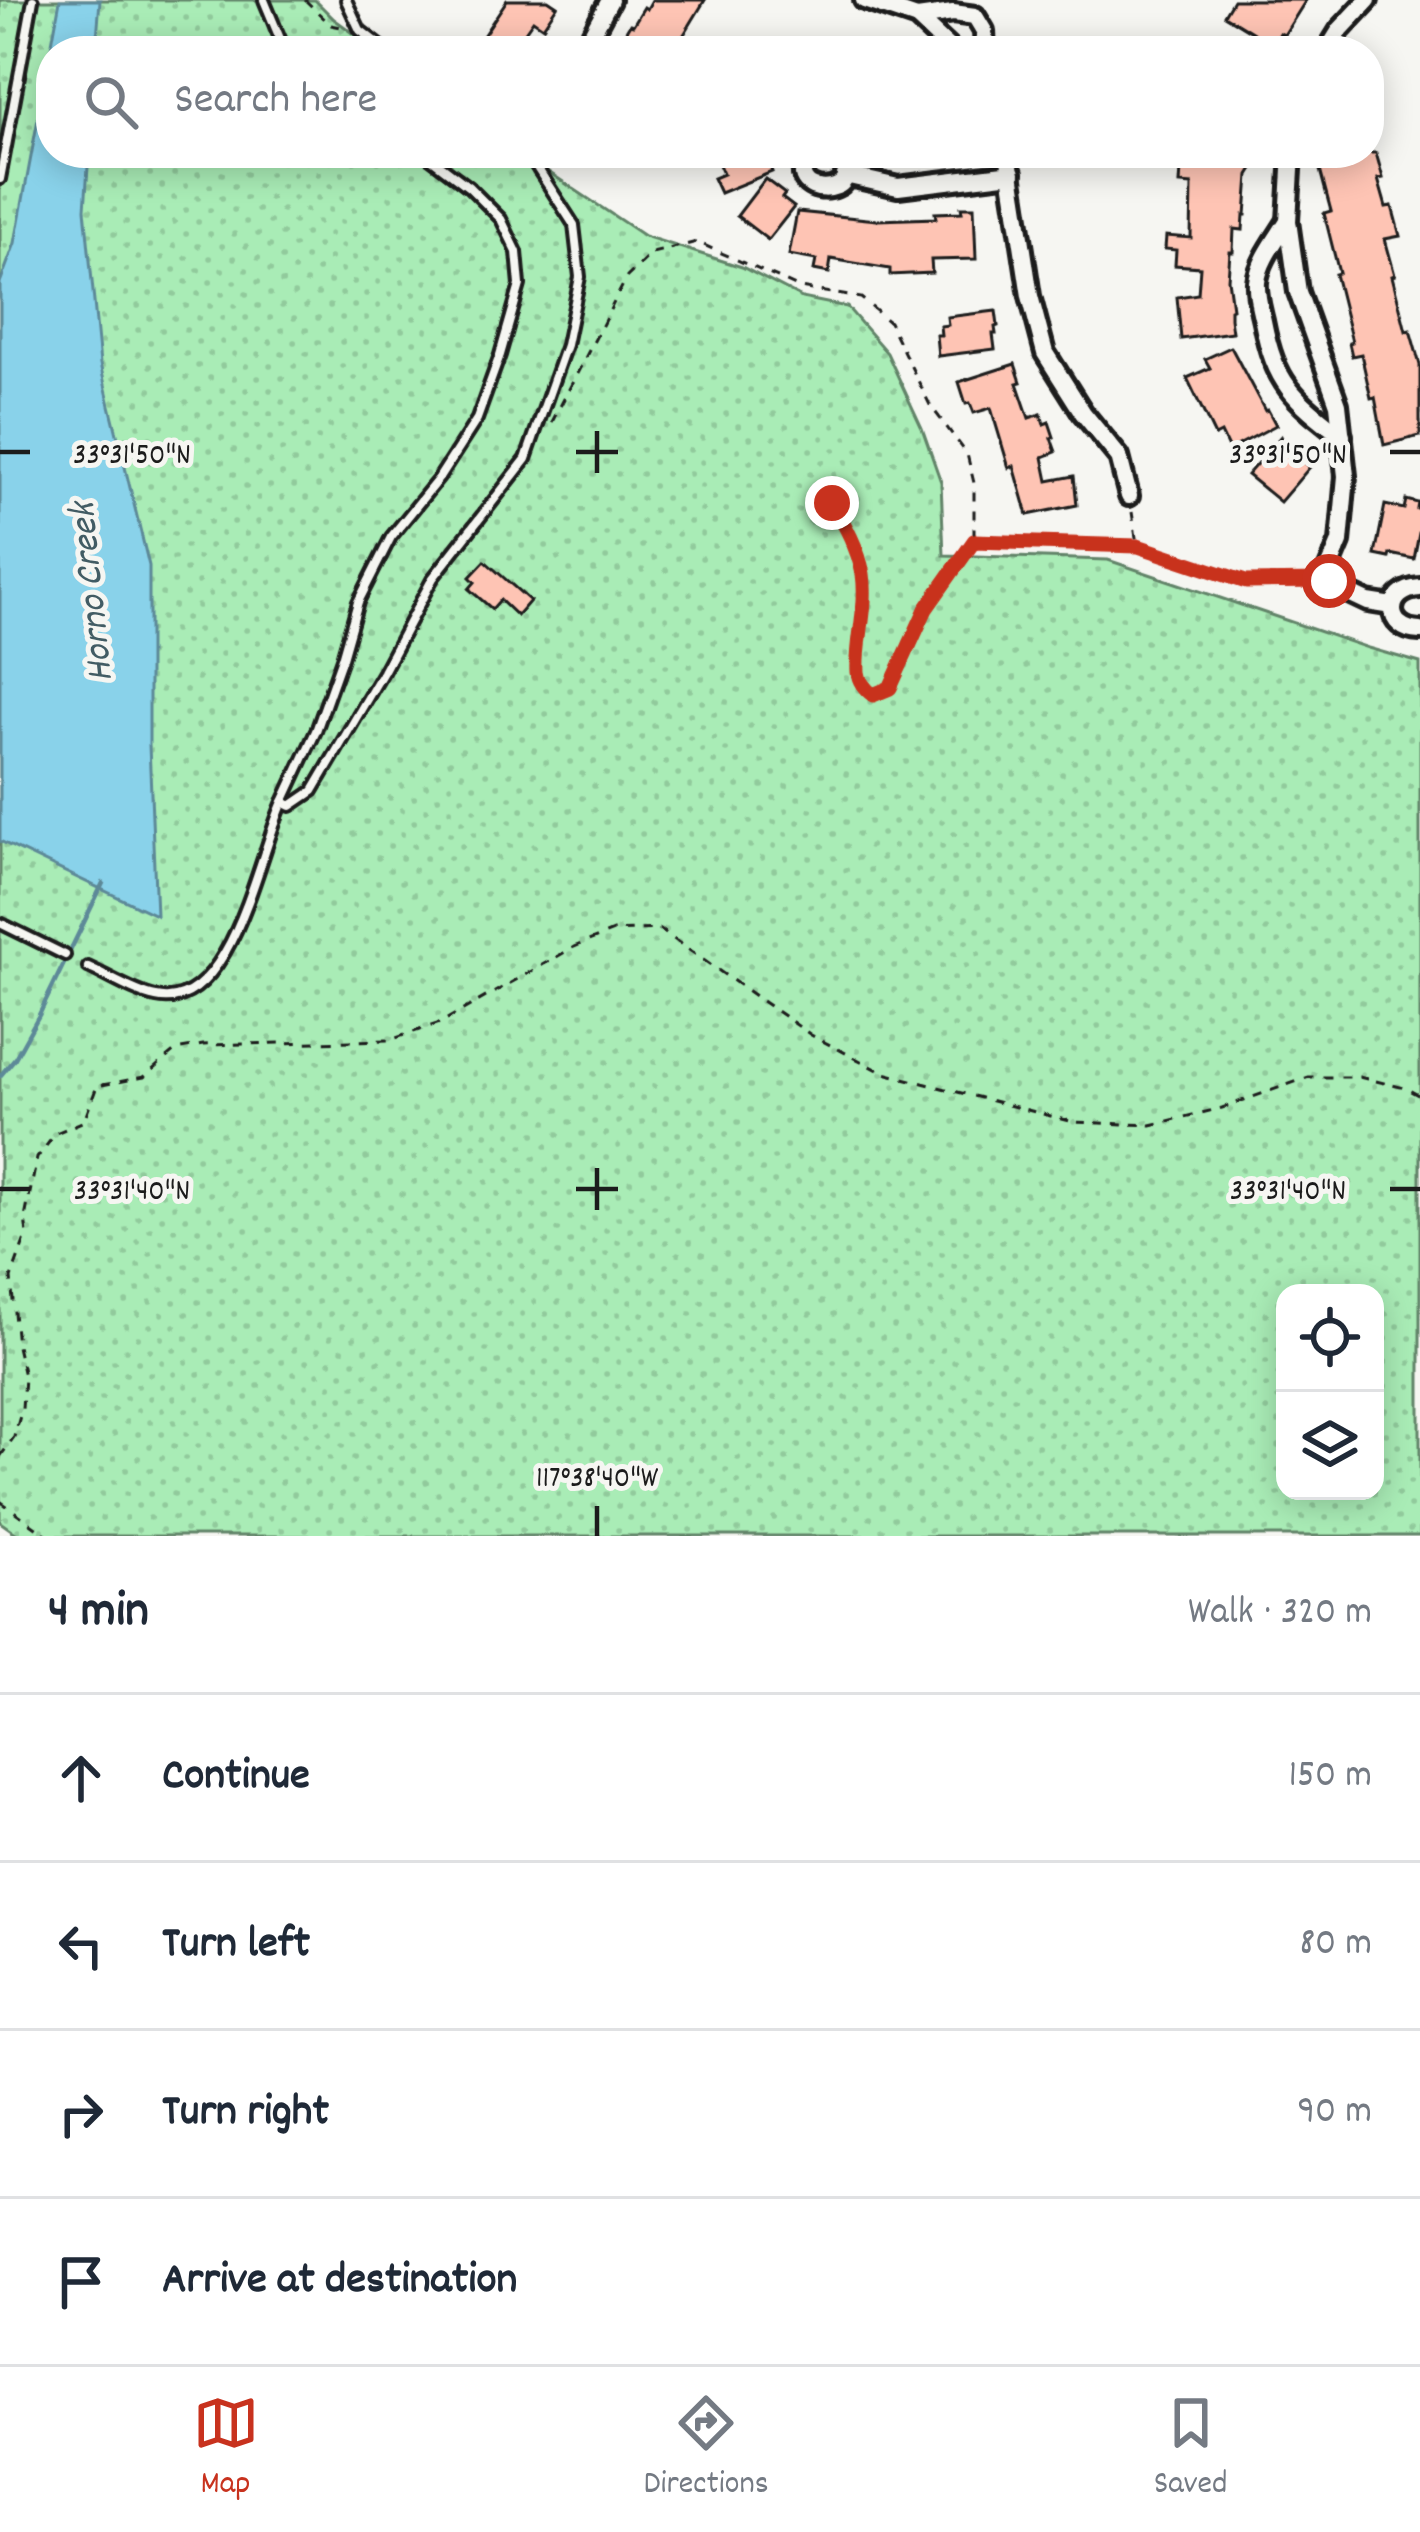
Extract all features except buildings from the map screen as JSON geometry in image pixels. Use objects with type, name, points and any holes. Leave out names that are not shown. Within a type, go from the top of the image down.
[{"type":"street","points":[[591,36],[610,0]]},
{"type":"street","points":[[864,0],[917,19],[936,36]]},
{"type":"street","points":[[1336,36],[1368,0]]},
{"type":"street","points":[[917,19],[953,13],[975,16],[984,36]]},
{"type":"street","points":[[804,168],[812,186],[825,190],[842,182],[844,168]]},
{"type":"street","points":[[1011,168],[1030,296],[1045,353],[1083,413],[1119,457],[1129,496]]},
{"type":"street","points":[[1291,168],[1288,221],[1298,292],[1339,404],[1346,476],[1340,542],[1327,573],[1330,584],[1368,602],[1393,606]]},
{"type":"street","points":[[844,175],[898,188],[1012,172]]},
{"type":"street","points":[[1288,221],[1257,281],[1268,346],[1282,382],[1342,436]]},
{"type":"street","points":[[1420,588],[1400,593],[1393,606],[1400,626],[1420,631]]},
{"type":"lane","points":[[0,179],[33,0]]},
{"type":"lane","points":[[264,0],[279,36]]},
{"type":"lane","points":[[346,0],[368,36]]},
{"type":"lane","points":[[88,967],[158,998],[189,994],[216,970],[250,902],[272,826],[316,731],[358,602],[391,537],[439,478],[477,419],[520,285],[517,252],[501,219],[444,168]]},
{"type":"lane","points":[[283,802],[291,806],[313,791],[433,578],[526,459],[566,345],[580,277],[574,225],[537,168]]},
{"type":"lane","points":[[0,923],[64,955]]},
{"type":"path","points":[[304,0],[331,25],[360,30]]},
{"type":"path","points":[[535,433],[554,421],[627,277],[652,253],[697,242],[800,288],[862,298],[889,322],[930,405],[967,454],[974,483],[974,541],[926,609],[890,688],[873,695],[863,688],[858,674],[864,620],[862,574],[848,531],[832,503]]},
{"type":"path","points":[[1129,496],[1138,546]]},
{"type":"path","points":[[974,541],[1138,546],[1246,582],[1329,581]]},
{"type":"path","points":[[0,1457],[14,1438],[22,1409],[24,1376],[11,1278],[26,1234],[37,1158],[56,1133],[84,1121],[98,1086],[144,1077],[176,1050],[391,1040],[440,1023],[574,947],[613,931],[658,929],[811,1035],[884,1073],[1074,1121],[1150,1125],[1222,1108],[1309,1077],[1359,1077],[1420,1096]]},
{"type":"path","points":[[0,1501],[49,1536]]},
{"type":"green space","points":[[0,0],[315,0],[357,36],[36,36],[36,168],[542,168],[644,236],[742,267],[802,298],[847,307],[887,353],[922,428],[941,482],[944,555],[1108,560],[1420,663],[1420,1536],[20,1536],[0,1522]]},
{"type":"water","points":[[60,0],[100,0],[97,36],[53,36]]},
{"type":"water","points":[[36,130],[36,168],[88,168],[85,209],[100,364],[149,566],[156,915],[0,841],[0,283],[15,243]]},
{"type":"waterway","name":"Horno Creek","points":[[0,1076],[39,1015],[103,883]]},
{"type":"route","points":[[832,503],[848,531],[862,574],[864,620],[858,674],[863,688],[873,695],[890,688],[926,609],[974,541],[1138,546],[1246,582],[1329,581]]}]
